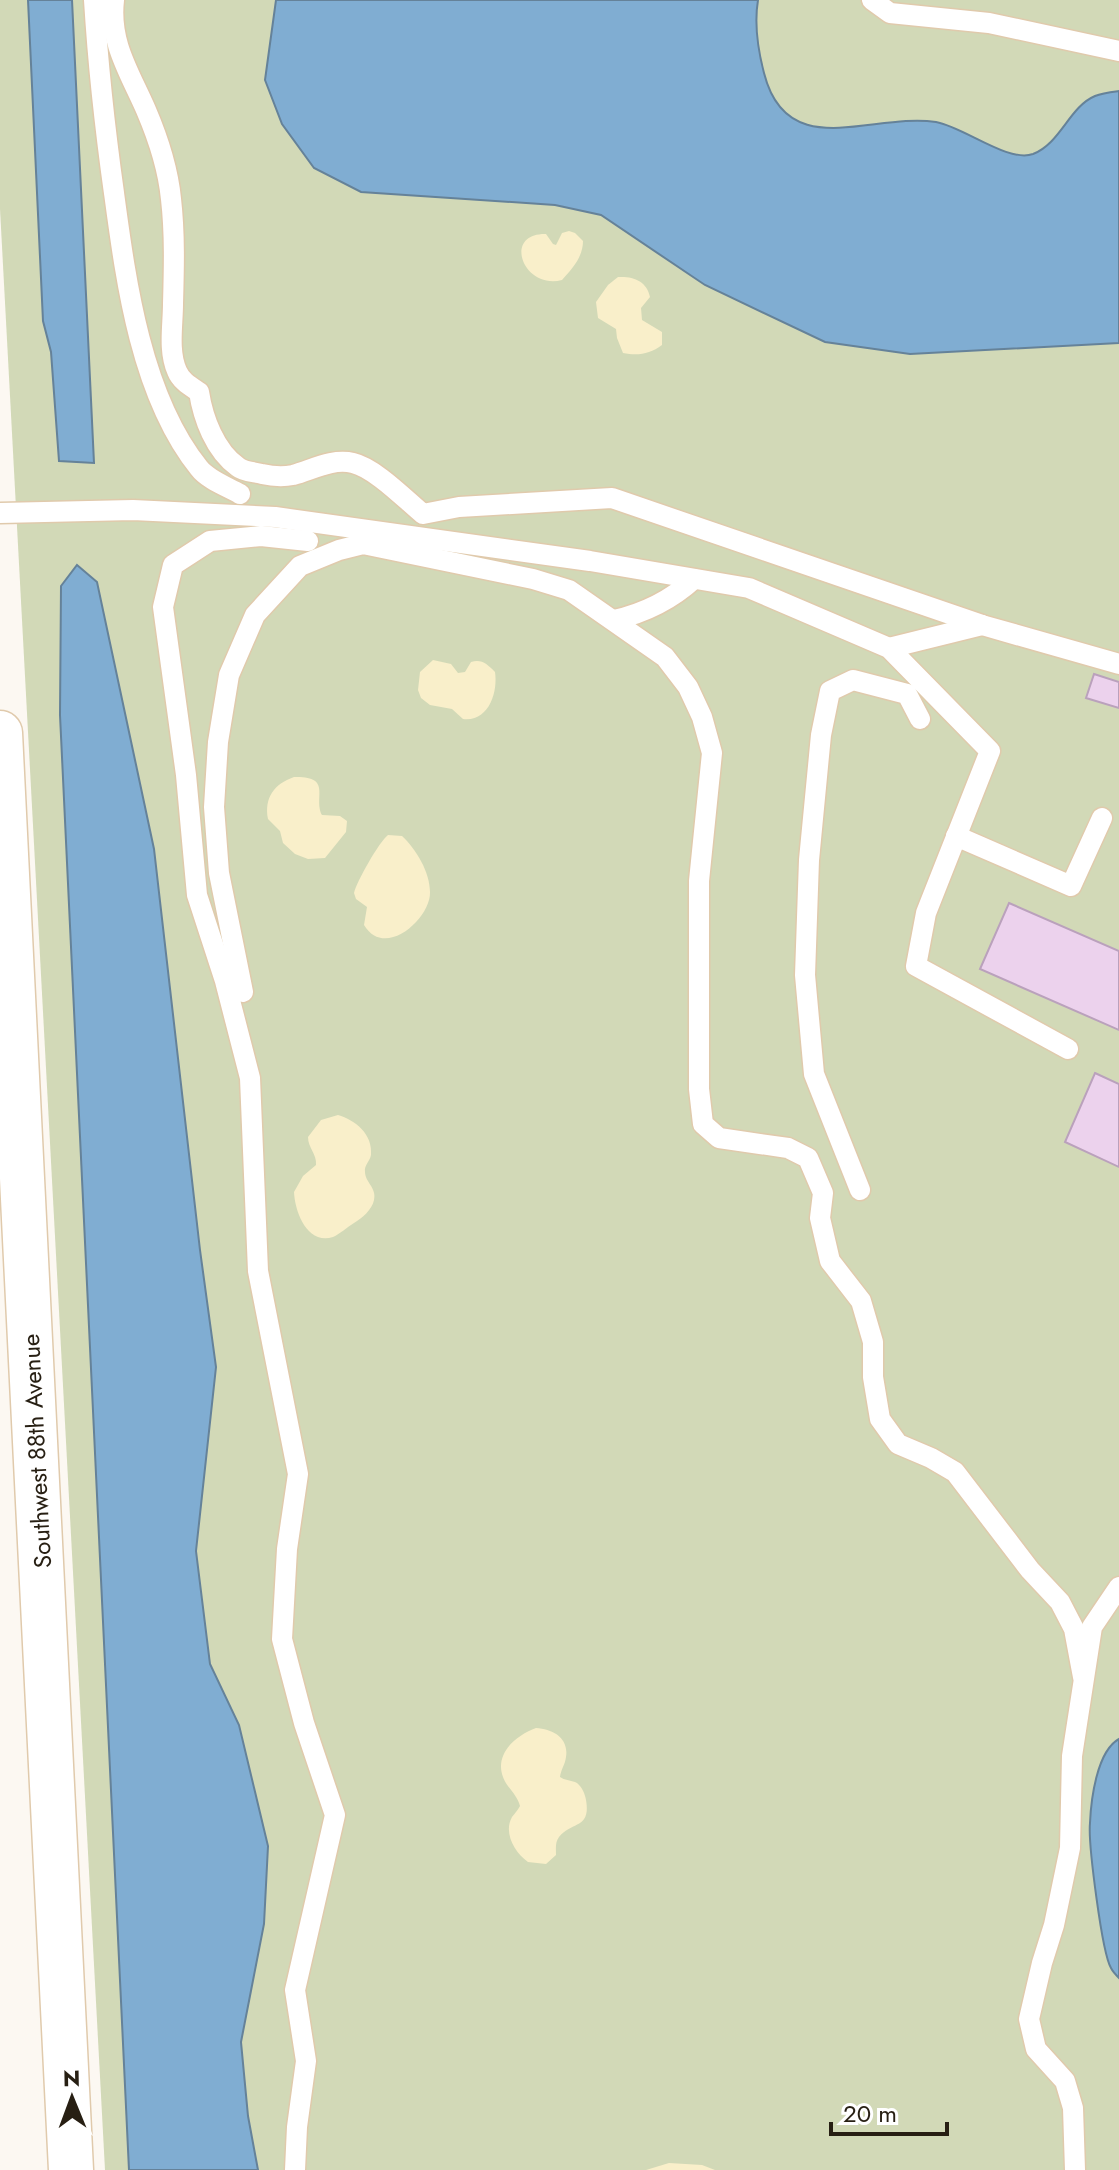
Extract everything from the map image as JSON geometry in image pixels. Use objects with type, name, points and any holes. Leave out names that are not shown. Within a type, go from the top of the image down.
[{"type":"main road","name":"Southwest 88th Avenue","points":[[0,733],[71,2170]]},
{"type":"lane","points":[[94,0],[99,86],[136,330],[170,422],[201,471],[240,494]]},
{"type":"lane","points":[[114,0],[115,39],[125,70],[145,108],[162,154],[171,196],[174,243],[172,341],[176,370],[186,384],[199,392],[203,417],[219,445],[239,469],[288,476],[332,463],[352,462],[381,479],[423,514],[474,506],[612,498],[982,625],[1119,664]]},
{"type":"lane","points":[[872,0],[890,13],[989,23],[1119,51]]},
{"type":"lane","points":[[0,513],[133,510],[275,517],[590,561],[749,588],[889,648],[990,751],[926,913],[916,966],[1068,1049]]},
{"type":"lane","points":[[295,2170],[306,2061],[295,1990],[335,1815],[304,1723],[282,1639],[287,1549],[298,1474],[258,1271],[250,1078],[225,981],[197,895],[186,775],[163,607],[173,565],[210,541],[261,536],[308,541]]},
{"type":"lane","points":[[243,992],[219,873],[214,807],[218,742],[229,675],[255,615],[300,566],[363,544],[533,579],[569,590],[665,657],[688,687],[702,717],[712,753],[699,881],[699,1089],[703,1124],[719,1138],[788,1148],[808,1158],[823,1193],[820,1218],[830,1261],[861,1301],[873,1342],[873,1377],[880,1419],[898,1444],[955,1472],[1030,1570],[1060,1602],[1074,1629],[1083,1677]]},
{"type":"lane","points":[[614,620],[644,613],[678,594],[694,579]]},
{"type":"lane","points":[[889,648],[982,625]]},
{"type":"lane","points":[[860,1190],[814,1074],[805,975],[809,860],[821,735],[830,691],[853,680],[907,694],[920,719]]},
{"type":"lane","points":[[956,836],[1071,886],[1102,818]]},
{"type":"lane","points":[[1075,2170],[1073,2108],[1065,2081],[1036,2049],[1029,2019],[1070,1848],[1072,1756],[1092,1627],[1119,1587]]},
{"type":"green space","points":[[0,0],[1119,0],[1119,2170],[105,2170],[0,209]]},
{"type":"sand","points":[[569,231],[583,241],[583,247],[562,280],[548,281],[528,270],[521,251],[524,242],[532,236],[546,234],[556,245],[562,233]]},
{"type":"sand","points":[[618,277],[629,277],[646,287],[650,297],[641,308],[642,320],[662,332],[662,345],[639,354],[623,353],[616,329],[598,318],[596,302]]},
{"type":"sand","points":[[433,660],[451,664],[458,673],[465,672],[475,661],[492,669],[495,672],[495,688],[485,711],[472,719],[463,719],[452,709],[430,705],[421,698],[418,690],[420,672]]},
{"type":"sand","points":[[294,777],[314,780],[318,784],[322,815],[340,816],[347,821],[346,832],[325,858],[308,859],[295,854],[283,843],[280,831],[268,819],[272,793]]},
{"type":"sand","points":[[388,835],[402,836],[412,847],[425,869],[430,892],[423,913],[415,923],[394,937],[383,938],[373,935],[364,925],[367,907],[356,899],[354,893],[369,862]]},
{"type":"sand","points":[[338,1115],[356,1124],[369,1141],[371,1155],[365,1172],[374,1192],[374,1200],[360,1219],[336,1236],[324,1238],[309,1232],[304,1225],[294,1192],[303,1176],[316,1165],[308,1137],[321,1120]]},
{"type":"sand","points":[[536,1728],[548,1730],[562,1740],[566,1757],[560,1777],[580,1786],[587,1809],[583,1820],[559,1837],[556,1855],[546,1864],[528,1862],[512,1842],[510,1823],[520,1806],[501,1768],[509,1746]]},
{"type":"sand","points":[[669,2163],[702,2165],[715,2170],[646,2170]]},
{"type":"water","points":[[28,0],[72,0],[94,463],[59,461],[51,352],[43,321]]},
{"type":"water","points":[[276,0],[758,0],[757,37],[764,73],[775,101],[792,118],[812,126],[835,128],[911,121],[936,122],[1011,154],[1033,154],[1043,149],[1086,101],[1119,91],[1119,343],[910,354],[825,342],[705,285],[601,215],[555,205],[361,192],[314,168],[282,124],[265,80]]},
{"type":"water","points":[[77,565],[97,582],[154,849],[216,1367],[196,1551],[210,1664],[239,1725],[268,1846],[264,1924],[241,2042],[248,2116],[258,2170],[129,2170],[60,715],[61,586]]},
{"type":"water","points":[[1119,1739],[1119,1978],[1111,1968],[1104,1942],[1096,1897],[1090,1823],[1100,1765],[1111,1745]]},
{"type":"building","points":[[1094,674],[1119,682],[1119,708],[1086,698]]},
{"type":"building","points":[[1009,903],[1119,951],[1119,1030],[980,969]]},
{"type":"building","points":[[1095,1073],[1119,1084],[1119,1167],[1065,1142]]}]
